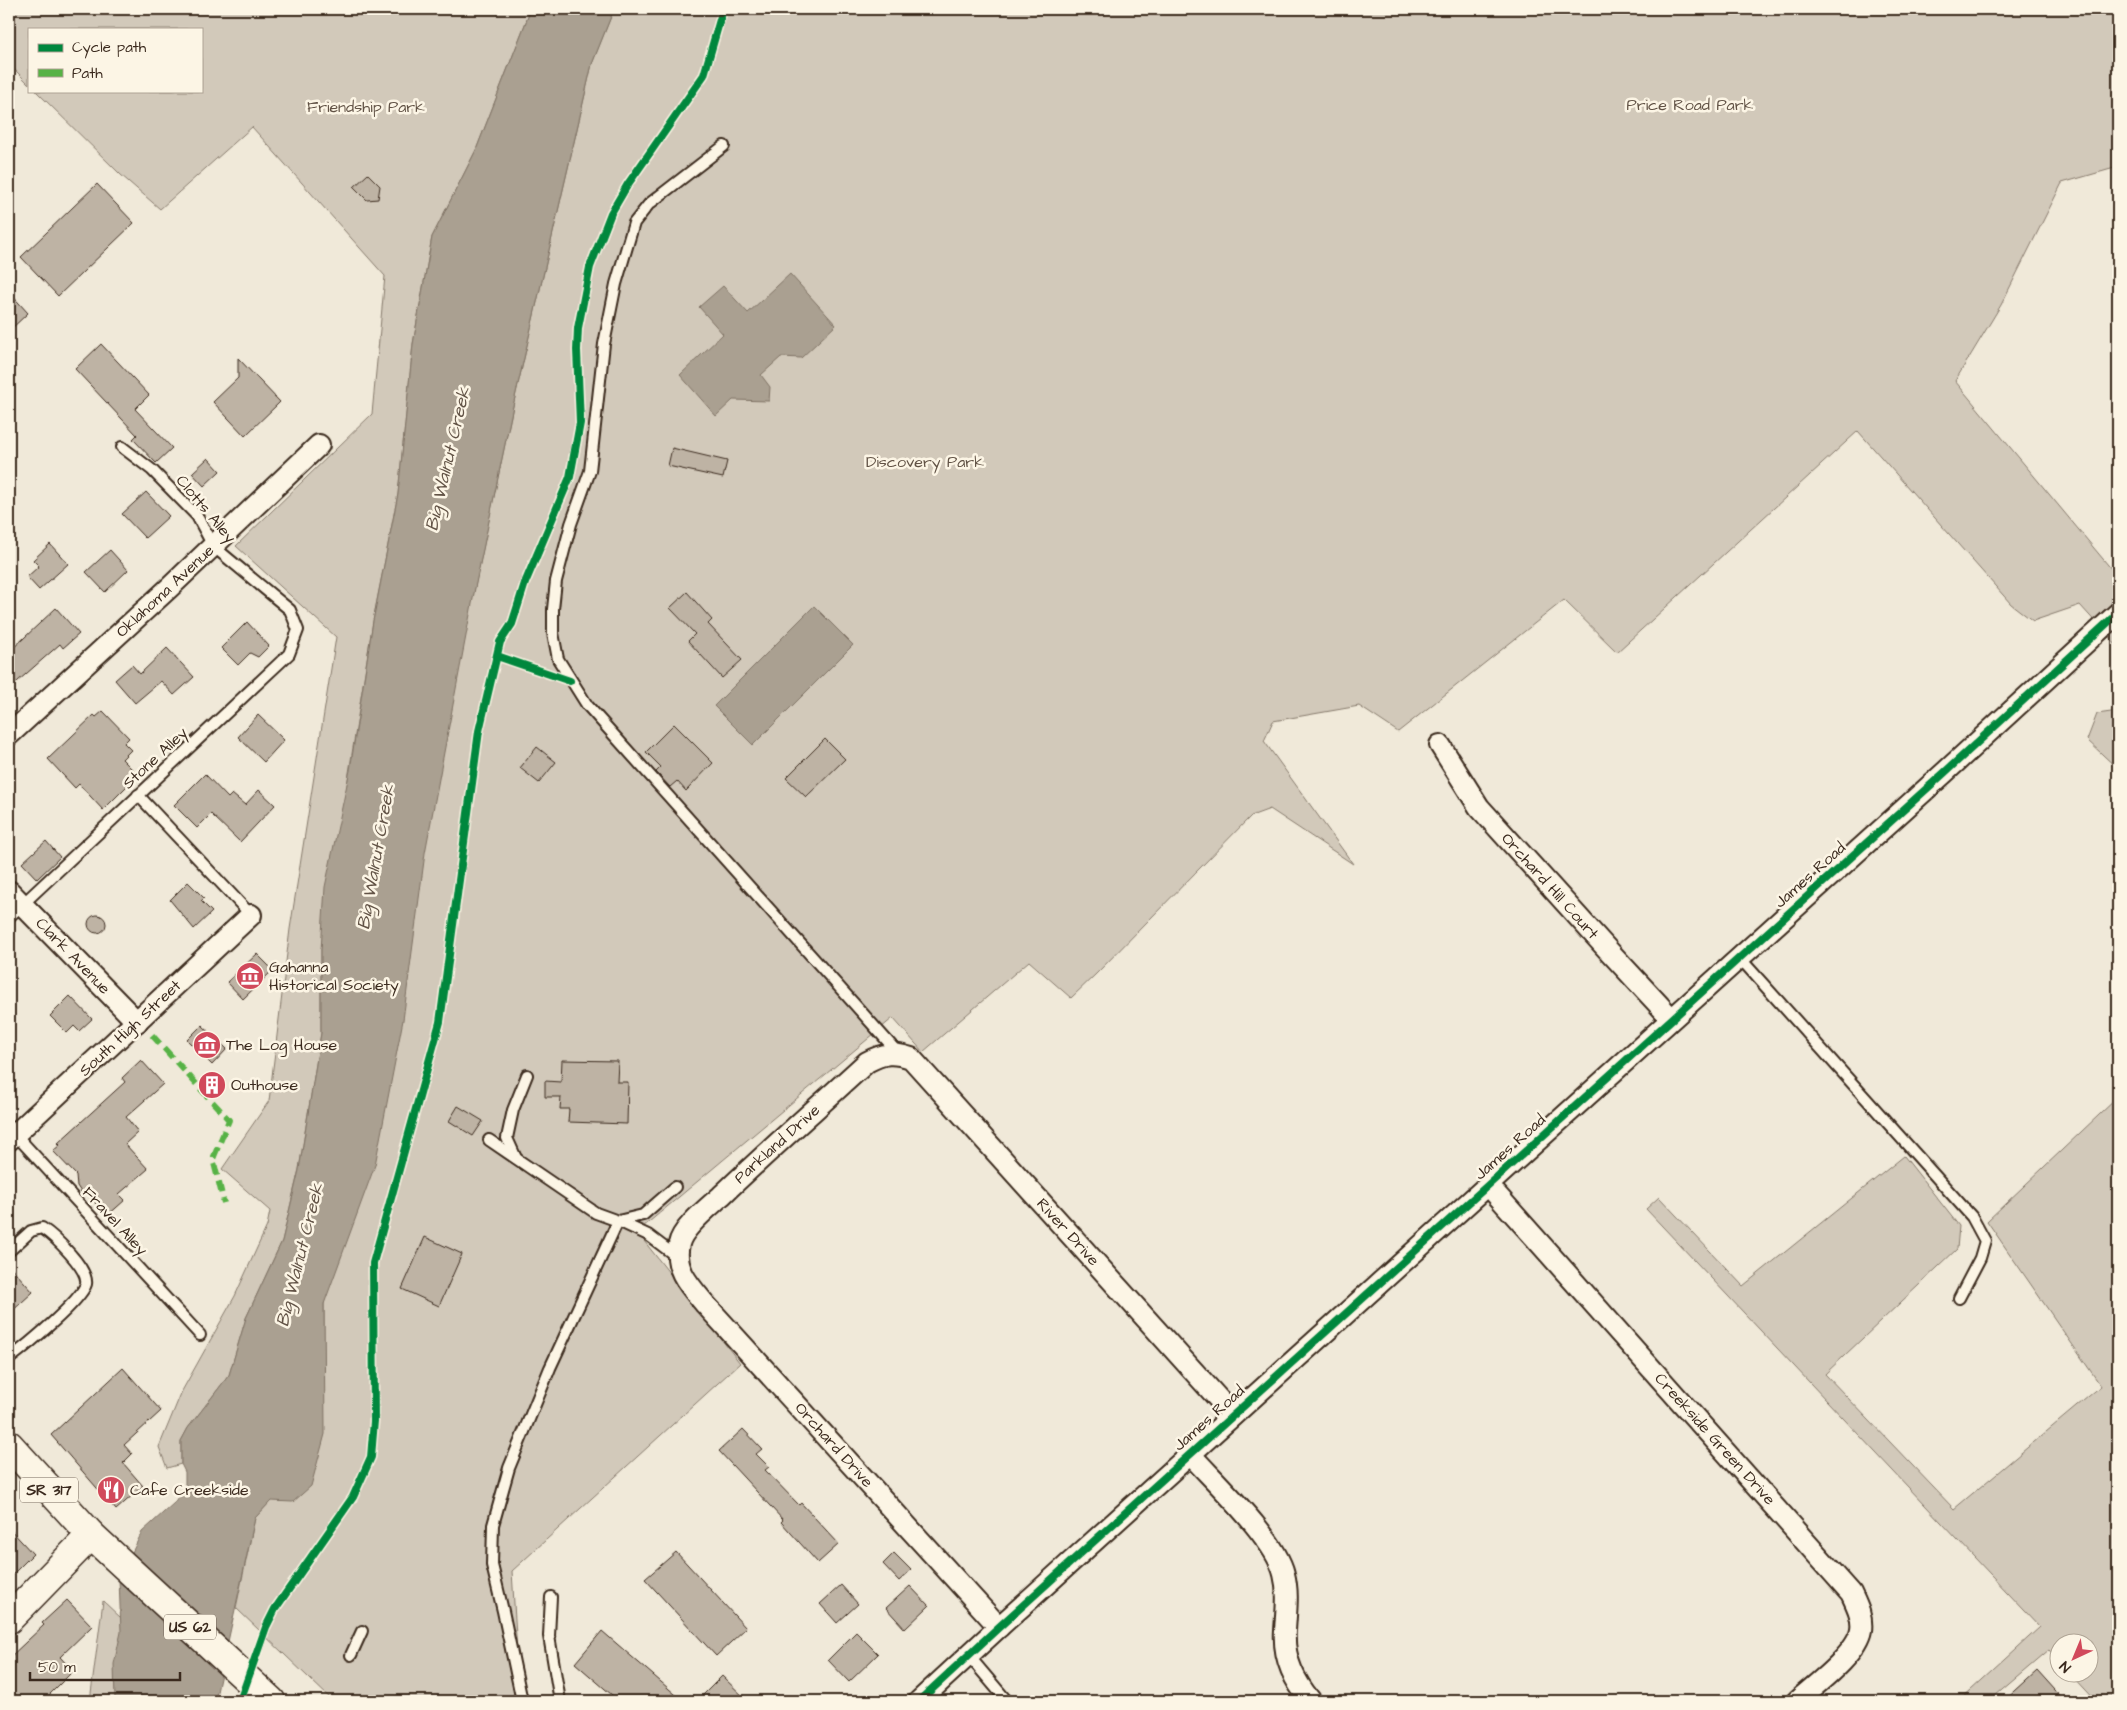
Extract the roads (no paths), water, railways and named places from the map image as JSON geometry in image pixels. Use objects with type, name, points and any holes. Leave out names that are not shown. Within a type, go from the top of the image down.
[{"type":"main road","name":"SR 317","points":[[9,1445],[100,1544]]},
{"type":"main road","points":[[9,1619],[100,1544]]},
{"type":"main road","name":"US 62","points":[[100,1544],[271,1701]]},
{"type":"street","name":"Oklahoma Avenue","points":[[9,735],[213,546],[319,444]]},
{"type":"street","name":"James Road","points":[[919,1701],[1671,1018],[1943,774],[2118,613]]},
{"type":"street","name":"Orchard Hill Court","points":[[1440,745],[1479,806],[1671,1018]]},
{"type":"street","name":"Clark Avenue","points":[[13,904],[136,1022]]},
{"type":"street","name":"South High Street","points":[[11,1134],[251,916]]},
{"type":"street","name":"Parkland Drive","points":[[678,1258],[679,1242],[691,1224],[741,1176],[867,1062],[882,1054],[900,1054]]},
{"type":"street","name":"River Drive","points":[[900,1054],[911,1058],[919,1066],[1233,1415]]},
{"type":"street","name":"Creekside Green Drive","points":[[1488,1185],[1851,1593],[1860,1611],[1861,1630],[1854,1645],[1798,1701]]},
{"type":"street","name":"Orchard Drive","points":[[678,1258],[683,1277],[705,1304],[999,1627]]},
{"type":"street","points":[[1190,1454],[1255,1526],[1276,1555],[1284,1574],[1288,1599],[1286,1654],[1294,1677],[1311,1701]]},
{"type":"lane","points":[[724,146],[649,204],[634,223],[616,284],[604,344],[590,472],[571,524],[556,581],[553,633],[558,659],[587,705],[900,1054]]},
{"type":"lane","name":"Clotts Alley","points":[[122,447],[152,470],[196,516],[213,546],[290,610]]},
{"type":"lane","name":"Stone Alley","points":[[13,904],[138,795],[289,654],[298,630],[290,610]]},
{"type":"lane","points":[[138,795],[251,916]]},
{"type":"lane","points":[[1739,957],[1868,1104],[1972,1217],[1985,1241],[1980,1258],[1959,1298]]},
{"type":"lane","points":[[516,1159],[507,1138],[513,1110],[527,1075]]},
{"type":"lane","name":"Fravel Alley","points":[[11,1134],[200,1336]]},
{"type":"lane","points":[[489,1140],[596,1213],[618,1220],[648,1235],[678,1258]]},
{"type":"lane","points":[[618,1220],[644,1215],[675,1188]]},
{"type":"lane","points":[[522,1701],[492,1565],[493,1525],[509,1468],[550,1368],[618,1220]]},
{"type":"lane","points":[[9,1251],[31,1231],[42,1228],[50,1233],[80,1265],[86,1274],[86,1283],[81,1294],[9,1359]]},
{"type":"lane","points":[[551,1597],[549,1636],[560,1701]]},
{"type":"lane","points":[[351,1655],[362,1631]]},
{"type":"lane","points":[[968,1656],[1007,1701]]},
{"type":"water","name":"Big Walnut Creek","points":[[531,9],[614,9],[592,64],[513,406],[475,588],[425,853],[403,1020],[375,1165],[324,1304],[325,1434],[311,1486],[293,1502],[271,1501],[255,1518],[215,1701],[115,1701],[114,1664],[121,1632],[119,1579],[142,1532],[174,1503],[185,1486],[185,1472],[181,1464],[181,1441],[188,1428],[229,1375],[246,1318],[282,1241],[299,1170],[321,1033],[321,950],[325,887],[350,770],[373,621],[398,494],[413,344],[432,237],[476,150]]},
{"type":"water","points":[[790,274],[836,325],[801,358],[781,357],[761,375],[770,387],[769,401],[733,400],[716,416],[680,375],[723,334],[699,307],[723,286],[748,313]]},
{"type":"water","points":[[814,606],[853,645],[753,745],[714,706]]},
{"type":"place","name":"Gahanna Historical Society","points":[[250,976]]},
{"type":"place","name":"The Log House","points":[[207,1045]]},
{"type":"place","name":"Outhouse","points":[[212,1085]]},
{"type":"place","name":"Cafe Creekside","points":[[111,1490]]},
{"type":"park label","name":"Price Road Park","points":[[1690,105]]},
{"type":"park label","name":"Friendship Park","points":[[366,107]]},
{"type":"park label","name":"Discovery Park","points":[[925,462]]}]
